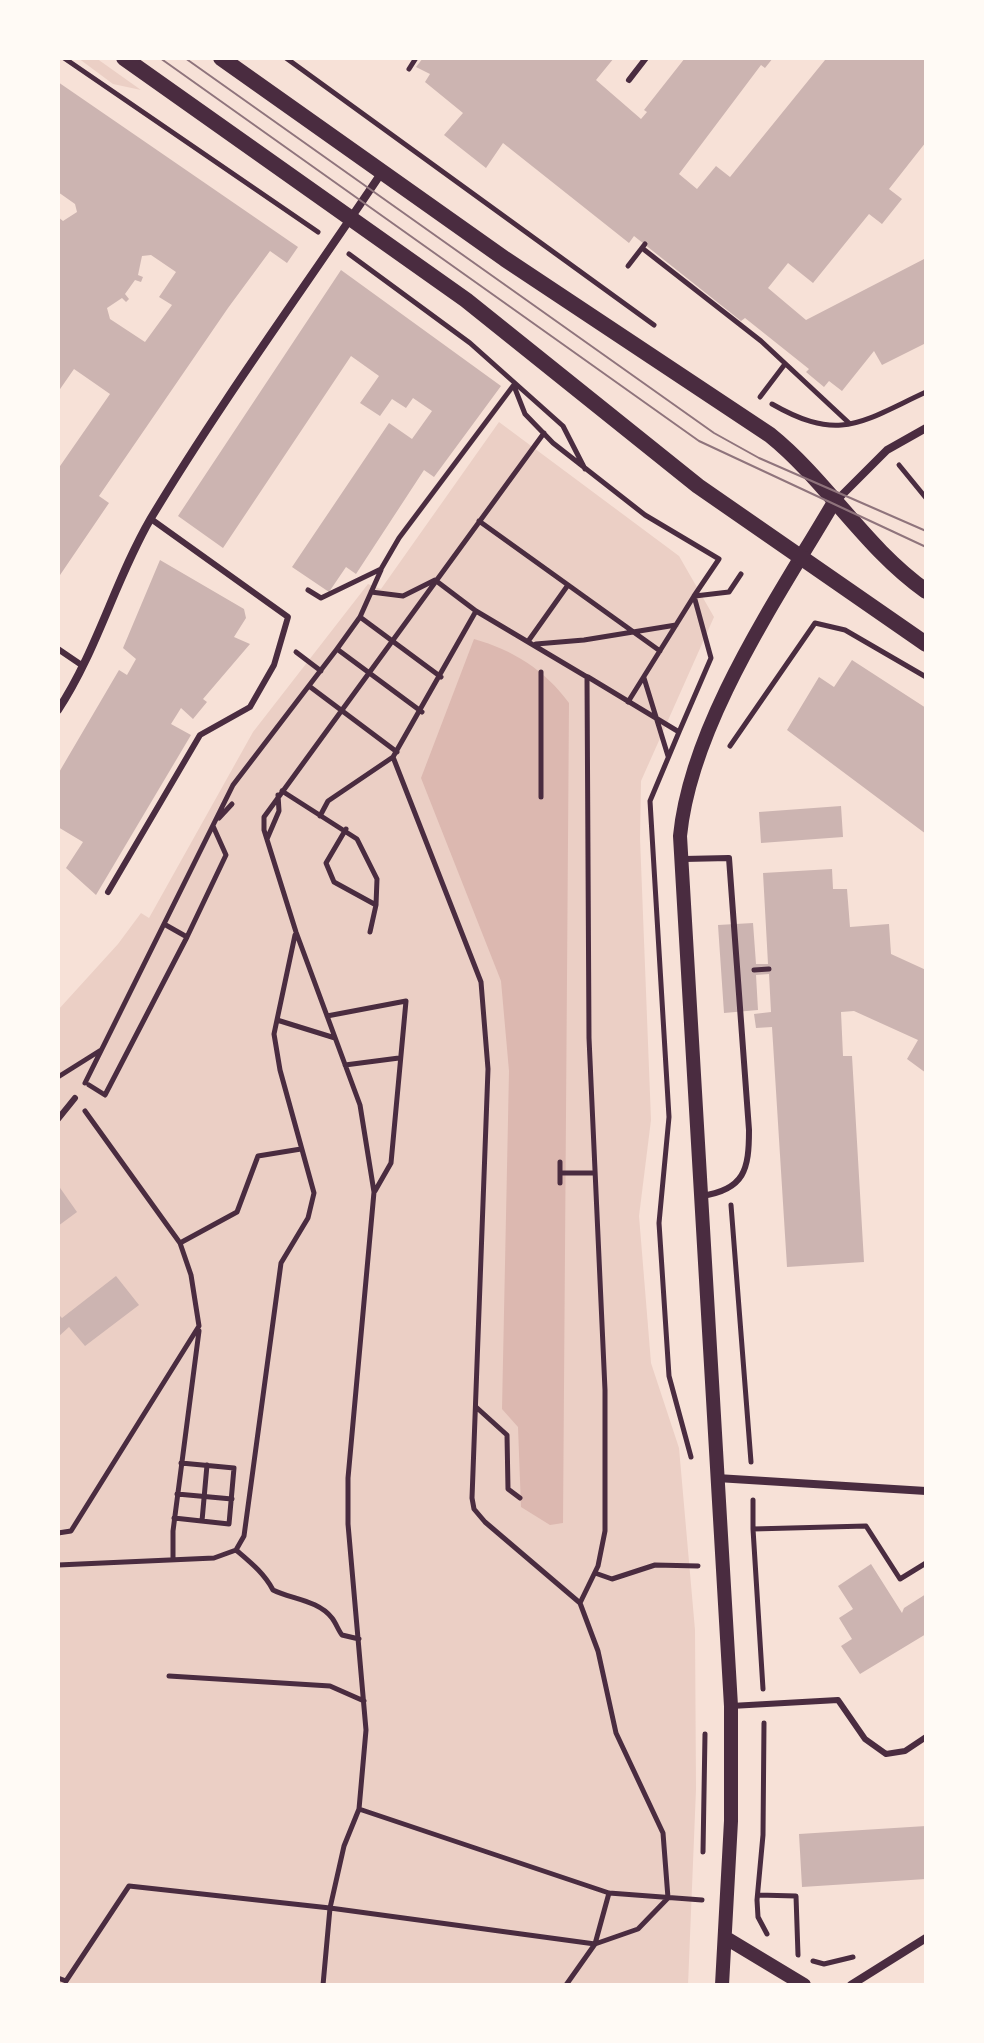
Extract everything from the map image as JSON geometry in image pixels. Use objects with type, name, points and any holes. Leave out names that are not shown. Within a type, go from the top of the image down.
[{"type":"main road","points":[[124,58],[466,300],[698,486],[926,644]]},
{"type":"main road","points":[[221,58],[382,172],[770,435],[788,450],[877,549],[926,591]]},
{"type":"street","points":[[58,710],[83,666],[114,591],[151,519],[382,172]]},
{"type":"street","points":[[722,1985],[726,1938],[731,1706],[680,859],[683,811],[700,753],[757,633],[834,502],[887,450],[926,428]]},
{"type":"street","points":[[717,1478],[926,1491]]},
{"type":"street","points":[[726,1938],[804,1985]]},
{"type":"street","points":[[851,1985],[926,1938]]},
{"type":"lane","points":[[629,80],[646,58]]},
{"type":"lane","points":[[108,892],[200,735],[250,707],[274,665],[288,617],[151,519]]},
{"type":"lane","points":[[58,649],[83,666]]},
{"type":"lane","points":[[680,859],[729,858],[749,1160],[740,1179],[726,1190],[701,1196]]},
{"type":"lane","points":[[58,1119],[75,1098]]},
{"type":"lane","points":[[731,1706],[838,1700],[865,1739],[886,1754],[905,1751],[926,1737]]},
{"type":"path","points":[[64,58],[334,243],[470,343],[563,426],[585,469]]},
{"type":"path","points":[[286,58],[661,331]]},
{"type":"path","points":[[409,69],[416,58]]},
{"type":"path","points":[[628,266],[644,246],[785,364],[850,424]]},
{"type":"path","points":[[760,397],[785,364]]},
{"type":"path","points":[[513,384],[525,414],[585,469],[645,515],[719,559],[628,702]]},
{"type":"path","points":[[173,1560],[174,1518],[199,1326],[191,1275],[180,1243],[75,1098],[102,1050],[233,785],[360,617],[381,569],[399,538],[513,384]]},
{"type":"path","points":[[748,389],[798,419],[827,428],[864,421],[926,392]]},
{"type":"path","points":[[323,1985],[330,1908],[344,1846],[359,1809],[366,1730],[348,1524],[348,1478],[374,1192],[360,1105],[296,932],[267,839],[264,817],[339,709],[544,433]]},
{"type":"path","points":[[907,475],[926,498]]},
{"type":"path","points":[[479,521],[660,651]]},
{"type":"path","points":[[308,590],[321,598],[381,569]]},
{"type":"path","points":[[694,596],[729,592],[741,574]]},
{"type":"path","points":[[371,592],[403,596],[435,580]]},
{"type":"path","points":[[435,580],[476,611],[679,732]]},
{"type":"path","points":[[532,642],[568,585]]},
{"type":"path","points":[[693,1464],[669,1376],[659,1223],[669,1117],[650,801],[711,658],[694,596]]},
{"type":"path","points":[[320,816],[328,801],[395,755],[422,712],[476,611]]},
{"type":"path","points":[[360,617],[441,677]]},
{"type":"path","points":[[727,750],[815,623],[845,630],[926,677]]},
{"type":"path","points":[[532,642],[633,632],[677,624]]},
{"type":"path","points":[[282,641],[321,671]]},
{"type":"path","points":[[337,649],[422,712]]},
{"type":"path","points":[[541,672],[541,797]]},
{"type":"path","points":[[580,1603],[595,1573],[605,1531],[605,1406],[593,1173],[587,677]]},
{"type":"path","points":[[644,677],[668,756]]},
{"type":"path","points":[[58,1978],[66,1981],[129,1886],[330,1908],[595,1944],[638,1929],[668,1898],[663,1833],[616,1733],[598,1651],[580,1603],[474,1509],[488,1069],[481,982],[395,755],[309,686]]},
{"type":"path","points":[[280,793],[346,829],[357,839],[377,879],[376,905],[370,932]]},
{"type":"path","points":[[267,839],[279,811],[280,793]]},
{"type":"path","points":[[213,826],[232,804]]},
{"type":"path","points":[[85,1083],[105,1095],[187,937],[226,855],[213,826]]},
{"type":"path","points":[[346,829],[326,863],[334,882],[376,905]]},
{"type":"path","points":[[164,924],[187,937]]},
{"type":"path","points":[[58,1565],[214,1558],[236,1550],[250,1515],[281,1263],[308,1218],[314,1193],[280,1070],[274,1034],[296,932]]},
{"type":"path","points":[[327,1016],[406,1001],[391,1163],[374,1192]]},
{"type":"path","points":[[277,1020],[335,1038]]},
{"type":"path","points":[[58,1077],[102,1050]]},
{"type":"path","points":[[345,1065],[399,1058]]},
{"type":"path","points":[[180,1243],[237,1212],[258,1156],[301,1149]]},
{"type":"path","points":[[560,1162],[560,1183]]},
{"type":"path","points":[[560,1173],[593,1173]]},
{"type":"path","points":[[58,1533],[71,1531],[199,1326]]},
{"type":"path","points":[[475,1406],[507,1435],[508,1489],[520,1498]]},
{"type":"path","points":[[174,1518],[229,1524],[234,1468],[181,1463]]},
{"type":"path","points":[[202,1521],[207,1465]]},
{"type":"path","points":[[177,1494],[232,1499]]},
{"type":"path","points":[[772,1939],[758,1917],[763,1835],[764,1703],[753,1529],[866,1526],[900,1579],[926,1563]]},
{"type":"path","points":[[236,1550],[250,1567],[262,1572],[273,1590],[296,1596],[318,1608],[332,1617],[342,1635],[359,1639]]},
{"type":"path","points":[[698,1552],[699,1582]]},
{"type":"path","points":[[595,1573],[612,1579],[655,1565],[698,1566]]},
{"type":"path","points":[[169,1676],[330,1686],[364,1701]]},
{"type":"path","points":[[703,1856],[705,1721]]},
{"type":"path","points":[[359,1809],[609,1893],[702,1900],[703,1886]]},
{"type":"path","points":[[566,1985],[595,1944],[609,1893]]},
{"type":"path","points":[[758,1895],[796,1896],[798,1956]]},
{"type":"path","points":[[788,1951],[824,1964],[857,1955]]},
{"type":"shaded area","points":[[78,58],[96,58],[141,90],[113,84]]},
{"type":"shaded area","points":[[499,422],[679,556],[714,617],[641,781],[640,838],[651,1120],[639,1216],[651,1363],[679,1448],[695,1630],[696,1789],[688,1985],[58,1985],[58,1010],[118,944],[141,913],[149,918],[253,732],[368,584],[381,589]]},
{"type":"shaded area","points":[[474,639],[502,649],[539,671],[569,703],[563,1523],[550,1525],[521,1507],[518,1427],[502,1409],[509,1071],[501,981],[421,778]]},
{"type":"building","points":[[423,58],[614,58],[596,80],[641,119],[647,112],[644,110],[685,58],[773,58],[765,68],[761,65],[679,174],[697,189],[716,166],[730,177],[825,60],[822,58],[926,58],[926,142],[889,189],[902,199],[882,224],[869,214],[813,283],[788,263],[768,288],[806,320],[926,258],[926,343],[882,365],[874,351],[842,391],[829,381],[824,387],[806,372],[809,369],[745,318],[741,321],[634,236],[629,243],[503,143],[486,168],[444,135],[463,113],[425,82],[430,74],[416,67]]},
{"type":"building","points":[[58,82],[298,247],[287,263],[270,251],[228,308],[99,496],[109,503],[58,578],[58,469],[110,394],[74,369],[58,392],[58,217],[63,221],[77,212],[75,204],[58,192]],"holes":[[[151,255],[176,272],[159,297],[172,305],[145,342],[110,319],[107,308],[122,298],[126,302],[129,299],[125,294],[135,280],[141,282],[143,277],[138,275],[142,256]]]},
{"type":"building","points":[[341,270],[501,386],[434,477],[424,470],[356,574],[346,567],[329,592],[292,567],[389,423],[412,439],[432,411],[413,398],[406,408],[392,399],[380,416],[360,403],[379,376],[351,356],[223,548],[178,516]]},
{"type":"building","points":[[160,560],[244,609],[246,618],[234,637],[250,644],[203,699],[207,702],[193,719],[181,708],[171,724],[191,735],[96,895],[66,868],[83,842],[58,827],[58,774],[119,670],[127,675],[136,659],[123,648]]},
{"type":"building","points":[[852,660],[926,708],[926,834],[787,730],[819,677],[834,687]]},
{"type":"building","points":[[841,806],[843,837],[761,843],[759,812]]},
{"type":"building","points":[[832,869],[833,889],[847,889],[850,927],[889,924],[891,954],[926,970],[926,1073],[907,1059],[918,1040],[854,1011],[841,1012],[843,1056],[852,1056],[864,1262],[787,1267],[772,1027],[756,1028],[754,1014],[771,1012],[769,974],[756,975],[758,1010],[724,1013],[718,925],[753,923],[756,964],[768,964],[763,873]]},
{"type":"building","points":[[58,1185],[77,1212],[58,1226]]},
{"type":"building","points":[[116,1276],[139,1305],[85,1346],[69,1327],[58,1337],[58,1314],[62,1318]]},
{"type":"building","points":[[871,1564],[902,1613],[904,1608],[926,1594],[926,1634],[860,1674],[841,1646],[852,1639],[839,1618],[853,1609],[838,1586]]},
{"type":"building","points":[[926,1826],[926,1879],[802,1887],[799,1834]]},
{"type":"tram line","points":[[160,58],[699,441],[926,547]]},
{"type":"tram line","points":[[185,58],[714,433],[759,458],[926,531]]}]
